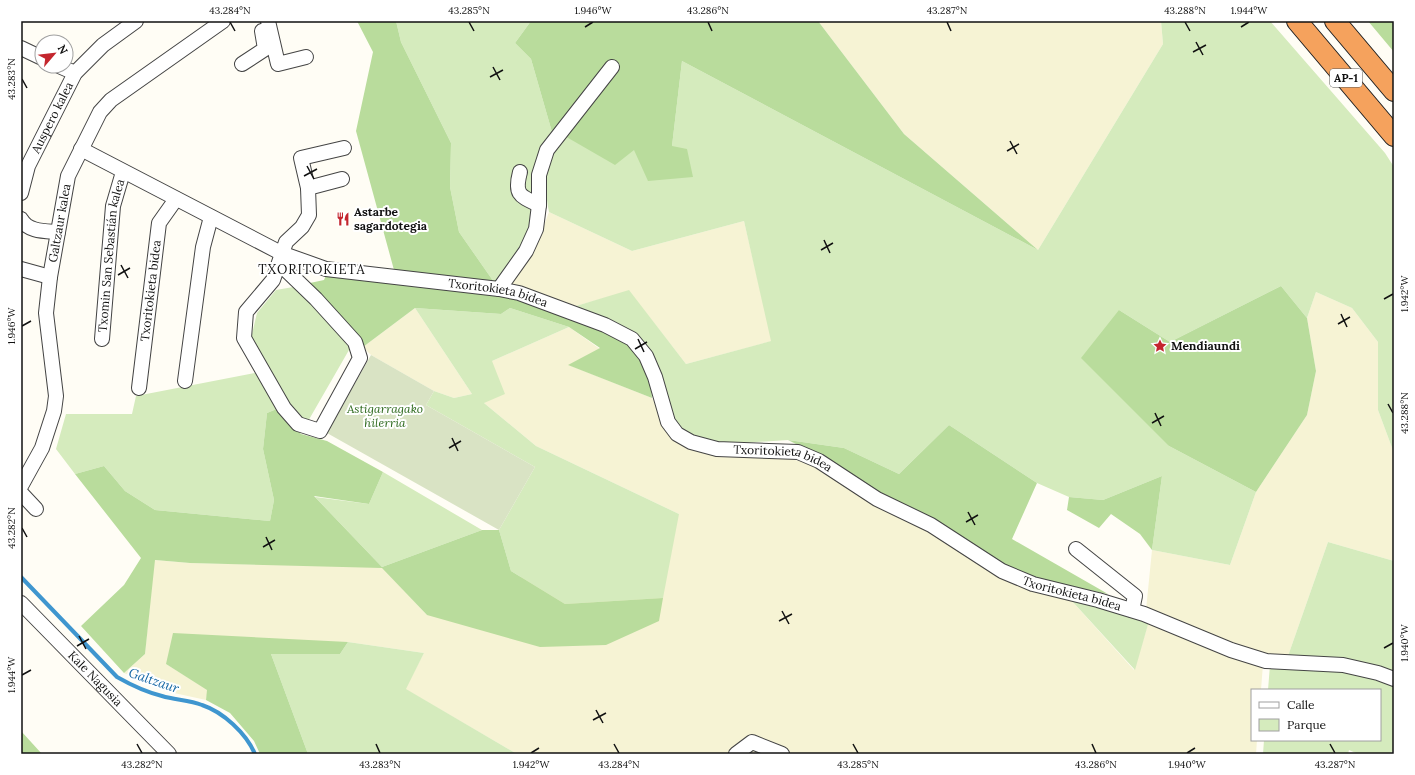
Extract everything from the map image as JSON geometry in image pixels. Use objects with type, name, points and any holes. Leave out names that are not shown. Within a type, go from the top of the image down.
[{"type":"highway","name":"AP-1","points":[[1297,21],[1394,136]]},
{"type":"highway","name":"AP-1","points":[[1335,21],[1394,90]]},
{"type":"street","name":"Auspero kalea","points":[[21,193],[28,166],[75,73],[103,45],[136,21]]},
{"type":"street","name":"Galtzaur kalea","points":[[21,486],[42,448],[54,411],[56,396],[46,313],[50,277],[68,176],[100,112],[111,100],[223,21]]},
{"type":"street","points":[[242,64],[266,49],[259,21]]},
{"type":"street","points":[[268,21],[278,64],[306,57]]},
{"type":"street","points":[[21,48],[34,54]]},
{"type":"street","points":[[499,289],[526,250],[536,230],[539,205],[539,175],[547,150],[612,67]]},
{"type":"street","points":[[281,253],[288,272],[316,299],[355,342],[360,358],[320,431],[298,424],[284,408],[244,338],[246,312],[273,280],[281,253],[286,242],[302,227],[309,215],[308,188],[301,158],[344,148]]},
{"type":"street","name":"Txoritokieta bidea","points":[[81,149],[122,172],[281,253],[326,269],[499,289],[518,293],[606,325],[632,339],[646,356],[655,377],[668,422],[677,434],[690,442],[717,449],[798,452],[819,461],[877,499],[931,525],[1002,571],[1033,584],[1132,610],[1231,650],[1266,661],[1343,665],[1378,673],[1394,679]]},
{"type":"street","name":"Txomin San Sebastián kalea","points":[[102,340],[114,206],[122,172]]},
{"type":"street","points":[[520,172],[517,184],[519,192],[525,198],[539,205]]},
{"type":"street","points":[[308,188],[342,179]]},
{"type":"street","name":"Txoritokieta bidea","points":[[139,388],[159,223],[176,199]]},
{"type":"street","points":[[185,380],[203,247],[211,217]]},
{"type":"street","points":[[21,219],[28,227],[34,230],[58,232]]},
{"type":"street","points":[[21,269],[50,277]]},
{"type":"street","points":[[21,493],[36,509]]},
{"type":"street","points":[[1076,549],[1135,596],[1132,610]]},
{"type":"street","name":"Kale Nagusia","points":[[21,603],[169,754]]},
{"type":"street","points":[[736,754],[752,742],[782,754]]},
{"type":"shaded area","points":[[818,21],[1161,21],[1163,44],[1038,250],[904,134]]},
{"type":"shaded area","points":[[549,212],[632,251],[744,221],[772,341],[686,364],[629,291],[576,306],[508,284],[533,254]]},
{"type":"shaded area","points":[[1316,292],[1352,308],[1378,342],[1378,410],[1394,453],[1394,561],[1328,542],[1288,656],[1264,655],[1146,610],[1152,550],[1230,565],[1256,492],[1307,415],[1316,371],[1307,318]]},
{"type":"shaded area","points":[[415,308],[472,394],[454,398],[434,391],[371,355],[363,347]]},
{"type":"shaded area","points":[[569,327],[600,349],[569,365],[652,398],[661,416],[677,441],[779,456],[803,462],[827,473],[1071,600],[1134,670],[1149,621],[1263,664],[1261,689],[1251,689],[1251,741],[1257,741],[1256,754],[517,754],[405,689],[424,653],[348,642],[166,664],[208,690],[206,700],[165,691],[124,673],[145,654],[154,560],[190,563],[382,567],[427,615],[679,514],[536,446],[484,403],[492,361]]},
{"type":"green space","points":[[357,21],[396,21],[401,42],[451,143],[450,187],[459,232],[496,285],[394,270],[356,131],[373,52]]},
{"type":"green space","points":[[396,21],[531,21],[515,43],[531,59],[552,132],[540,152],[533,220],[525,245],[496,285],[459,232],[450,187],[451,143],[401,42]]},
{"type":"green space","points":[[531,21],[818,21],[904,134],[1038,250],[682,61],[672,146],[687,149],[693,177],[648,181],[634,150],[615,165],[563,135],[552,132],[531,59],[515,43]]},
{"type":"green space","points":[[1161,21],[1270,21],[1385,153],[1394,167],[1394,453],[1378,410],[1378,342],[1352,308],[1316,292],[1307,318],[1281,286],[1170,342],[1119,310],[1169,446],[1256,492],[1230,565],[1152,550],[1162,476],[1103,500],[1069,497],[1037,483],[949,425],[899,474],[844,448],[788,440],[728,444],[697,438],[681,431],[673,423],[634,333],[616,322],[576,306],[629,290],[686,364],[771,341],[744,221],[632,251],[549,212],[546,190],[547,169],[552,152],[563,135],[634,150],[672,146],[682,61],[1038,250],[1163,44]]},
{"type":"green space","points":[[1368,21],[1391,21],[1394,24],[1394,52]]},
{"type":"green space","points":[[327,273],[519,297],[630,342],[643,358],[651,381],[652,398],[568,365],[600,348],[569,327],[510,308],[501,314],[415,308],[363,347],[343,318],[310,283],[324,280]]},
{"type":"green space","points":[[299,286],[353,343],[307,423],[295,416],[251,338],[257,313],[276,290]]},
{"type":"green space","points":[[1281,286],[1307,318],[1316,371],[1307,415],[1256,492],[1169,446],[1081,358],[1119,310],[1170,342]]},
{"type":"green space","points":[[415,308],[501,314],[510,308],[569,327],[492,361],[505,394],[484,403],[536,446],[679,514],[663,598],[565,604],[511,571],[499,530],[535,467],[426,405],[434,391],[454,398],[472,394]]},
{"type":"green space","name":"Astigarragako hilerria","points":[[371,355],[434,391],[426,405],[535,467],[499,530],[327,433]]},
{"type":"green space","points":[[260,372],[279,408],[267,413],[263,449],[274,500],[270,521],[155,510],[125,491],[104,466],[75,474],[56,449],[66,414],[132,414],[136,396]]},
{"type":"green space","points":[[279,408],[301,434],[327,441],[383,472],[369,504],[314,496],[382,567],[482,530],[499,530],[511,571],[565,604],[663,598],[659,621],[606,645],[540,647],[427,615],[382,568],[190,563],[155,560],[145,654],[124,673],[81,626],[124,585],[141,558],[75,474],[104,466],[125,491],[155,510],[270,521],[274,500],[263,449],[267,413]]},
{"type":"green space","points":[[949,425],[1037,483],[1012,539],[1108,594],[1035,579],[1002,565],[881,498],[824,458],[788,440],[844,448],[899,474]]},
{"type":"green space","points":[[383,472],[482,530],[382,567],[315,497],[369,504]]},
{"type":"green space","points":[[1162,476],[1152,550],[1140,534],[1111,514],[1099,528],[1067,510],[1069,497],[1103,500]]},
{"type":"green space","points":[[1328,542],[1394,561],[1394,675],[1288,656]]},
{"type":"green space","points":[[1071,600],[1149,621],[1135,670]]},
{"type":"green space","points":[[173,633],[348,642],[340,654],[271,654],[308,754],[260,754],[254,741],[230,713],[206,700],[207,690],[166,664]]},
{"type":"green space","points":[[348,642],[424,653],[406,689],[517,754],[308,754],[271,654],[340,654]]},
{"type":"green space","points":[[1270,665],[1340,669],[1394,683],[1394,750],[1389,754],[1358,754],[1349,750],[1348,754],[1263,754],[1264,741],[1381,741],[1381,689],[1268,689]]},
{"type":"green space","points":[[21,731],[42,754],[21,754]]},
{"type":"waterway","name":"Galtzaur","points":[[21,577],[117,677],[150,692],[197,703],[210,708],[226,718],[240,731],[246,738],[255,754]]},
{"type":"place","name":"Astarbe sagardotegia","points":[[343,219]]},
{"type":"place","name":"Mendiaundi","points":[[1160,346]]},
{"type":"district","name":"TXORITOKIETA","points":[[312,269]]}]
